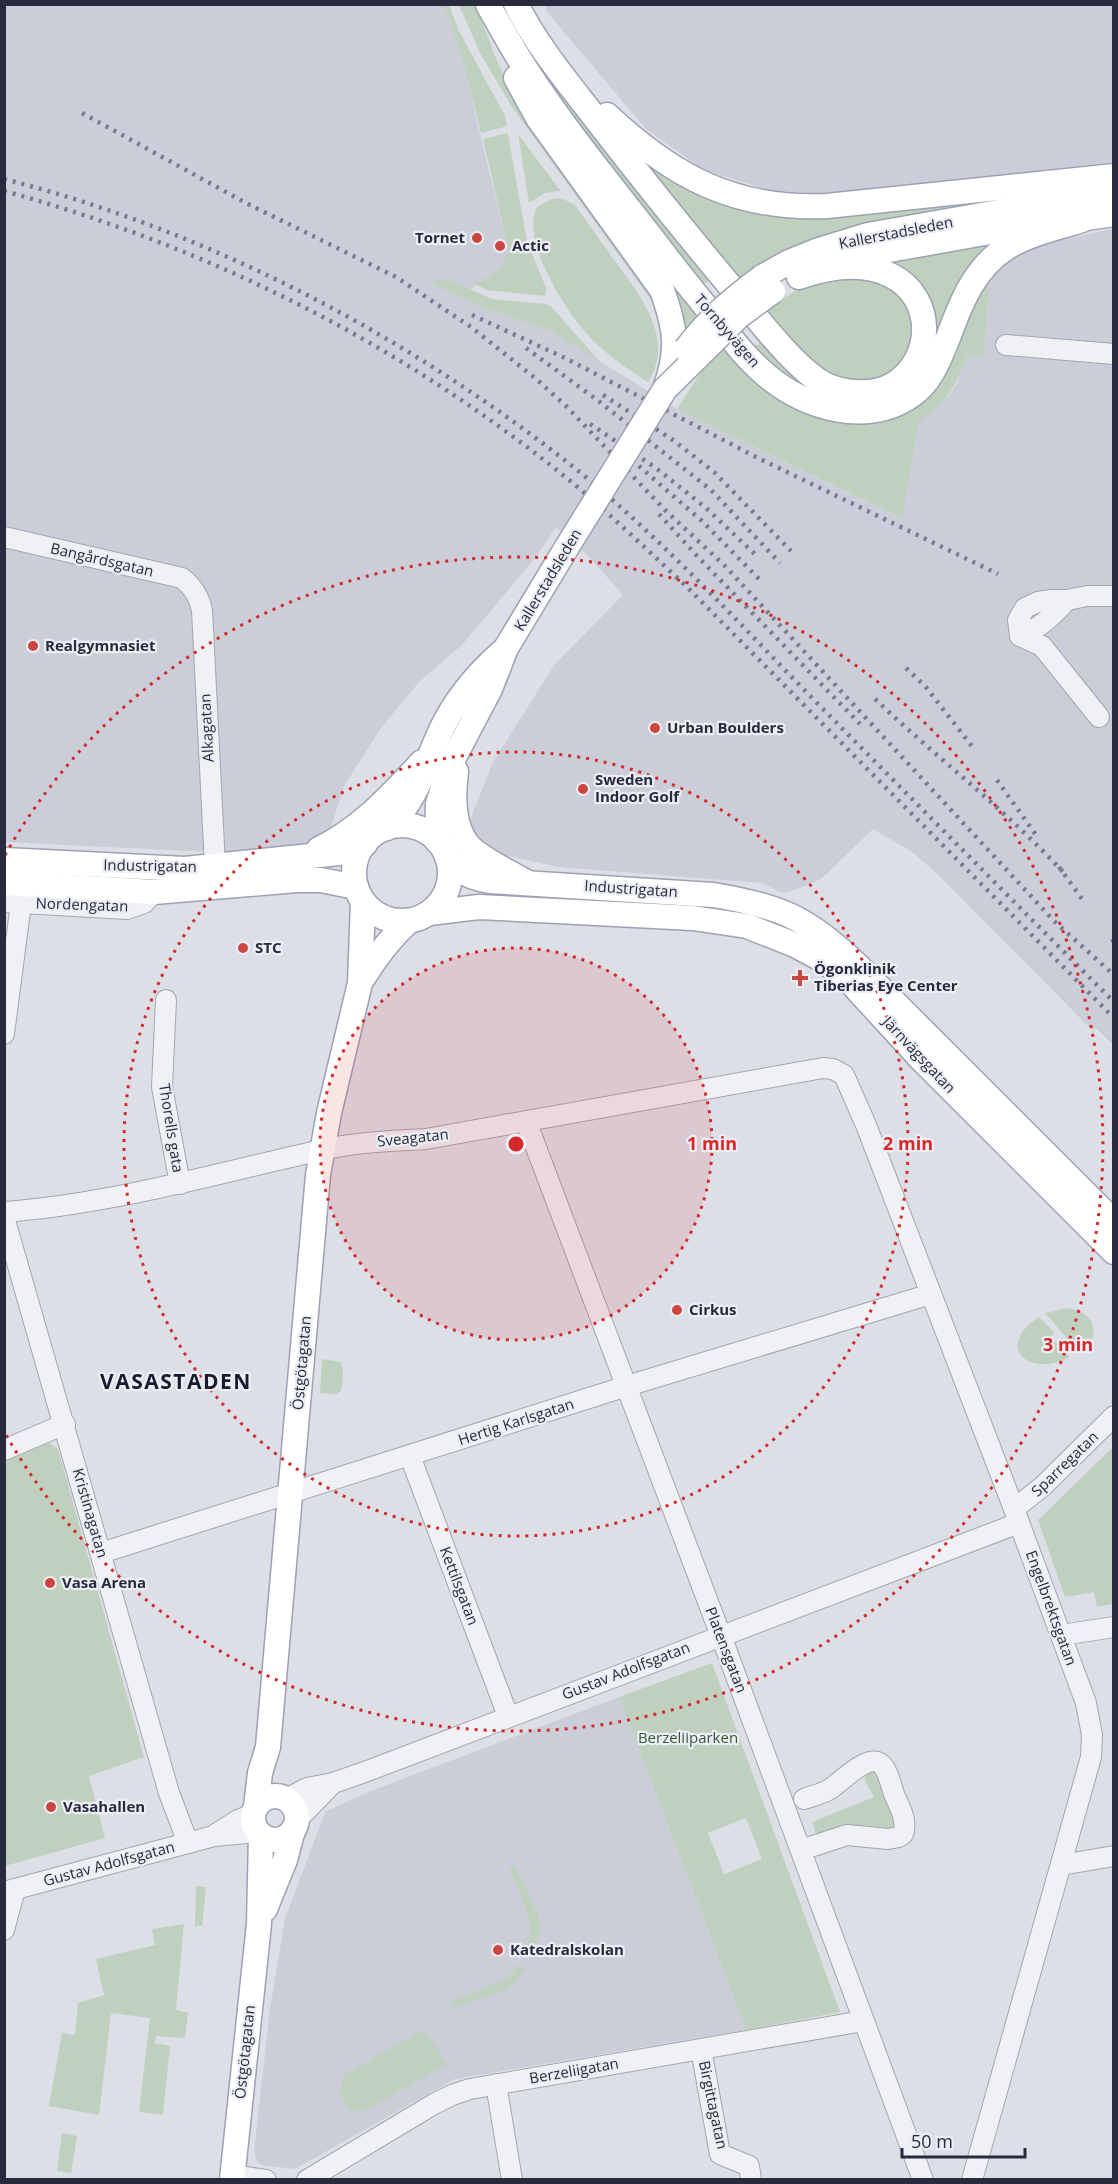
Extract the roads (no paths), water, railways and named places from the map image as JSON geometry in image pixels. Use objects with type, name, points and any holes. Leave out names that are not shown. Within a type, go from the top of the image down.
[{"type":"main road","name":"Tornbyvägen","points":[[516,4],[528,27],[555,66],[655,195],[771,334],[810,375],[842,391],[859,393],[893,385],[916,364],[925,335],[921,306],[904,285],[892,276],[860,267],[812,272],[799,277]]},
{"type":"main road","name":"Tornbyvägen","points":[[488,5],[527,72],[585,151],[743,353],[766,376],[788,390],[826,408],[845,411],[880,410],[914,394],[937,366],[959,308],[971,284],[986,264],[1005,248],[1082,220]]},
{"type":"main road","name":"Tornbyvägen","points":[[488,5],[514,75],[538,118],[662,290],[673,326],[675,346],[669,378]]},
{"type":"main road","name":"Tornbyvägen","points":[[555,66],[616,124],[658,159],[709,188],[765,204],[796,208],[827,206],[1113,176]]},
{"type":"main road","name":"Kallerstadsleden","points":[[767,284],[789,262],[868,235],[1113,192]]},
{"type":"main road","name":"Kallerstadsleden","points":[[442,849],[436,819],[441,789],[459,746],[490,689],[506,648],[669,378],[706,323],[727,303],[767,284],[799,277],[833,260],[990,232],[1113,214]]},
{"type":"main road","name":"Kallerstadsleden","points":[[387,828],[411,800],[444,723],[465,689],[484,667],[506,648]]},
{"type":"main road","points":[[459,746],[454,795],[461,834],[470,847],[482,856],[528,883]]},
{"type":"main road","points":[[301,858],[345,835],[365,820],[388,799],[432,751]]},
{"type":"main road","points":[[408,826],[429,834],[442,849],[450,870],[447,888],[438,904],[419,917],[388,919],[370,909],[360,895],[354,869],[360,851],[371,837],[387,828],[408,826]]},
{"type":"main road","name":"Industrigatan","points":[[4,860],[166,869],[339,854],[365,844]]},
{"type":"main road","name":"Industrigatan","points":[[442,849],[461,872],[490,881],[666,891],[725,897],[749,901],[781,911],[817,930]]},
{"type":"main road","name":"Industrigatan","points":[[4,883],[154,892],[321,880],[360,895]]},
{"type":"main road","name":"Östgötagatan","points":[[232,2177],[259,1924],[257,1822],[260,1773],[268,1747],[312,1234],[329,1113],[360,983],[360,895]]},
{"type":"main road","name":"Industrigatan","points":[[419,917],[479,908],[653,915]]},
{"type":"main road","name":"Järnvägsgatan","points":[[653,915],[747,926],[795,945],[825,962],[853,985],[920,1058],[1113,1252]]},
{"type":"main road","name":"Östgötagatan","points":[[360,983],[377,955],[393,936],[419,917]]},
{"type":"main road","name":"Järnvägsgatan","points":[[817,930],[858,966],[1113,1222]]},
{"type":"main road","name":"Östgötagatan","points":[[259,1924],[285,1860],[290,1812],[272,1766],[268,1747]]},
{"type":"main road","points":[[268,1797],[290,1812],[284,1838],[266,1838],[257,1822],[268,1797]]},
{"type":"street","points":[[1006,345],[1113,354]]},
{"type":"street","name":"Bangårdsgatan","points":[[4,537],[182,578],[195,591]]},
{"type":"street","name":"Alkagatan","points":[[195,591],[202,610],[215,866]]},
{"type":"street","points":[[1099,717],[1042,646],[1020,636],[1037,629],[1067,600],[1087,596],[1113,596]]},
{"type":"street","name":"Nordengatan","points":[[13,903],[127,909],[144,903],[154,892]]},
{"type":"street","points":[[4,1034],[13,903]]},
{"type":"street","name":"Thorells gata","points":[[166,1000],[162,1087],[180,1184]]},
{"type":"street","name":"Sveagatan","points":[[4,1212],[45,1208],[180,1184],[323,1150],[363,1143],[426,1139],[823,1068]]},
{"type":"street","name":"Engelbrektsgatan","points":[[823,1068],[840,1071],[848,1081],[1062,1635],[1086,1703],[1092,1735],[1090,1757],[1061,1865],[972,2180]]},
{"type":"street","name":"Platensgatan","points":[[526,1121],[721,1635],[923,2180]]},
{"type":"street","name":"Kristinagatan","points":[[4,1217],[169,1793],[188,1843]]},
{"type":"street","name":"Hertig Karlsgatan","points":[[101,1553],[627,1386],[931,1294]]},
{"type":"street","name":"Sparregatan","points":[[1017,1516],[1043,1486],[1113,1416]]},
{"type":"street","points":[[4,1450],[65,1424]]},
{"type":"street","name":"Kettilsgatan","points":[[410,1456],[508,1716]]},
{"type":"street","name":"Gustav Adolfsgatan","points":[[290,1812],[333,1783],[721,1635],[1017,1516]]},
{"type":"street","points":[[1062,1635],[1113,1627]]},
{"type":"street","points":[[801,1850],[847,1835],[893,1839],[903,1833],[905,1828],[904,1817],[885,1769],[874,1761],[864,1764],[829,1790],[804,1799]]},
{"type":"street","name":"Gustav Adolfsgatan","points":[[10,1890],[214,1836],[257,1822]]},
{"type":"street","points":[[1061,1865],[1113,1856]]},
{"type":"street","points":[[4,1930],[10,1890]]},
{"type":"street","name":"Berzeliigatan","points":[[307,2180],[452,2095],[496,2084],[863,2020]]},
{"type":"street","name":"Birgittagatan","points":[[701,2049],[720,2154],[748,2166],[751,2180]]},
{"type":"street","points":[[496,2084],[512,2180]]},
{"type":"street","points":[[232,2177],[266,2180]]},
{"type":"railway","points":[[82,113],[246,203],[396,277],[471,327],[535,378],[566,406],[665,510],[725,566],[1054,921],[1114,975]]},
{"type":"railway","points":[[4,179],[79,201],[154,227],[226,256],[366,327],[499,411],[596,486],[661,545],[1114,1002]]},
{"type":"railway","points":[[4,191],[80,214],[153,240],[296,303],[431,380],[495,424],[575,485],[686,586],[1114,1018]]},
{"type":"railway","points":[[472,315],[563,357],[758,458],[998,574]]},
{"type":"railway","points":[[526,348],[596,399],[711,490],[780,563]]},
{"type":"railway","points":[[603,395],[673,440],[714,472],[791,551]]},
{"type":"railway","points":[[590,424],[656,468],[706,508],[758,557]]},
{"type":"railway","points":[[632,460],[702,521],[761,581]]},
{"type":"railway","points":[[659,514],[860,724]]},
{"type":"railway","points":[[906,668],[925,686],[975,750]]},
{"type":"railway","points":[[875,699],[1019,828],[1064,873]]},
{"type":"railway","points":[[997,780],[1036,835]]},
{"type":"railway","points":[[1059,867],[1082,899]]},
{"type":"place","name":"Tornet","points":[[477,238]]},
{"type":"place","name":"Actic","points":[[500,246]]},
{"type":"place","name":"Realgymnasiet","points":[[33,646]]},
{"type":"place","name":"Urban Boulders","points":[[655,728]]},
{"type":"place","name":"Sweden Indoor Golf","points":[[583,789]]},
{"type":"place","name":"STC","points":[[243,948]]},
{"type":"place","name":"Ögonklinik Tiberias Eye Center","points":[[800,978]]},
{"type":"place","name":"Cirkus","points":[[677,1310]]},
{"type":"place","name":"Vasa Arena","points":[[50,1583]]},
{"type":"place","name":"Vasahallen","points":[[51,1807]]},
{"type":"place","name":"Katedralskolan","points":[[498,1950]]},
{"type":"district","name":"VASASTADEN","points":[[176,1382]]},
{"type":"park label","name":"Berzeliiparken","points":[[688,1738]]}]
